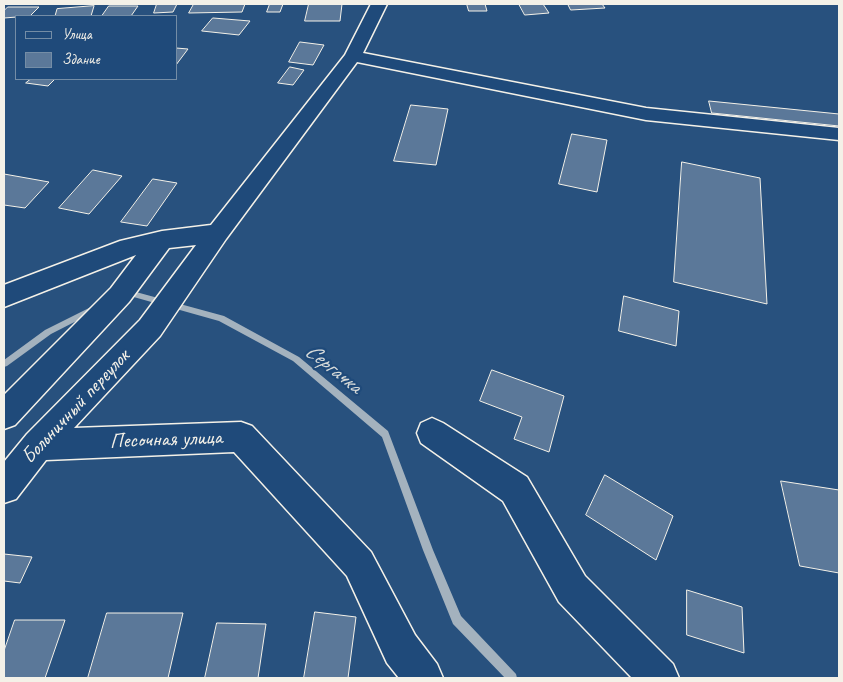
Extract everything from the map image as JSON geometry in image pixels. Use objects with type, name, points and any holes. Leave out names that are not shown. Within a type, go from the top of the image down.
[{"type":"street","name":"Больничный переулок","points":[[8,479],[150,328],[218,232],[353,56],[379,4]]},
{"type":"street","points":[[353,56],[646,114],[839,134]]},
{"type":"street","points":[[4,296],[120,250],[162,240],[218,232]]},
{"type":"street","points":[[4,415],[120,295],[162,240]]},
{"type":"street","points":[[432,433],[516,489],[572,589],[659,678]]},
{"type":"street","name":"Песочная улица","points":[[38,445],[241,437],[359,564],[401,650],[423,678]]},
{"type":"building","points":[[157,4],[177,4],[173,12],[154,13]]},
{"type":"building","points":[[194,4],[245,4],[242,12],[189,13]]},
{"type":"building","points":[[270,4],[283,4],[280,12],[267,12]]},
{"type":"building","points":[[309,4],[342,4],[340,21],[305,21]]},
{"type":"building","points":[[467,4],[485,4],[487,11],[469,11]]},
{"type":"building","points":[[519,4],[543,4],[549,13],[525,15]]},
{"type":"building","points":[[568,4],[602,4],[605,8],[571,10]]},
{"type":"building","points":[[94,6],[91,15],[55,15],[57,9]]},
{"type":"building","points":[[109,6],[138,6],[132,15],[103,15]]},
{"type":"building","points":[[8,7],[39,7],[31,15],[15,15],[15,17],[4,18],[4,11]]},
{"type":"building","points":[[213,18],[250,21],[239,35],[202,31]]},
{"type":"building","points":[[300,42],[324,45],[313,65],[289,62]]},
{"type":"building","points":[[178,48],[188,49],[178,62]]},
{"type":"building","points":[[290,67],[304,70],[293,85],[278,83]]},
{"type":"building","points":[[30,80],[54,80],[48,86],[26,83]]},
{"type":"building","points":[[709,101],[839,114],[839,126],[712,113]]},
{"type":"building","points":[[411,105],[448,109],[436,165],[394,161]]},
{"type":"building","points":[[572,134],[607,140],[597,192],[559,184]]},
{"type":"building","points":[[682,162],[760,178],[767,304],[674,282]]},
{"type":"building","points":[[93,170],[122,176],[89,214],[59,208]]},
{"type":"building","points":[[4,174],[49,182],[25,208],[4,205]]},
{"type":"building","points":[[153,179],[177,183],[147,226],[121,222]]},
{"type":"building","points":[[624,296],[679,311],[676,346],[619,331]]},
{"type":"building","points":[[492,370],[564,396],[549,452],[514,439],[522,417],[480,401]]},
{"type":"building","points":[[605,475],[673,516],[656,560],[586,515]]},
{"type":"building","points":[[781,481],[839,490],[839,573],[800,566]]},
{"type":"building","points":[[4,554],[32,557],[20,583],[4,581]]},
{"type":"building","points":[[687,590],[742,607],[744,653],[687,635]]},
{"type":"building","points":[[315,612],[356,617],[348,678],[304,678]]},
{"type":"building","points":[[107,613],[183,613],[168,678],[88,678]]},
{"type":"building","points":[[15,620],[65,620],[45,678],[4,678],[4,651]]},
{"type":"building","points":[[217,623],[266,624],[258,678],[205,678]]},
{"type":"waterway","name":"Сергачка","points":[[125,292],[221,318],[296,359],[385,434],[428,550],[457,620],[512,678]]},
{"type":"waterway","name":"Сергачка","points":[[4,364],[48,332],[95,308]]}]
